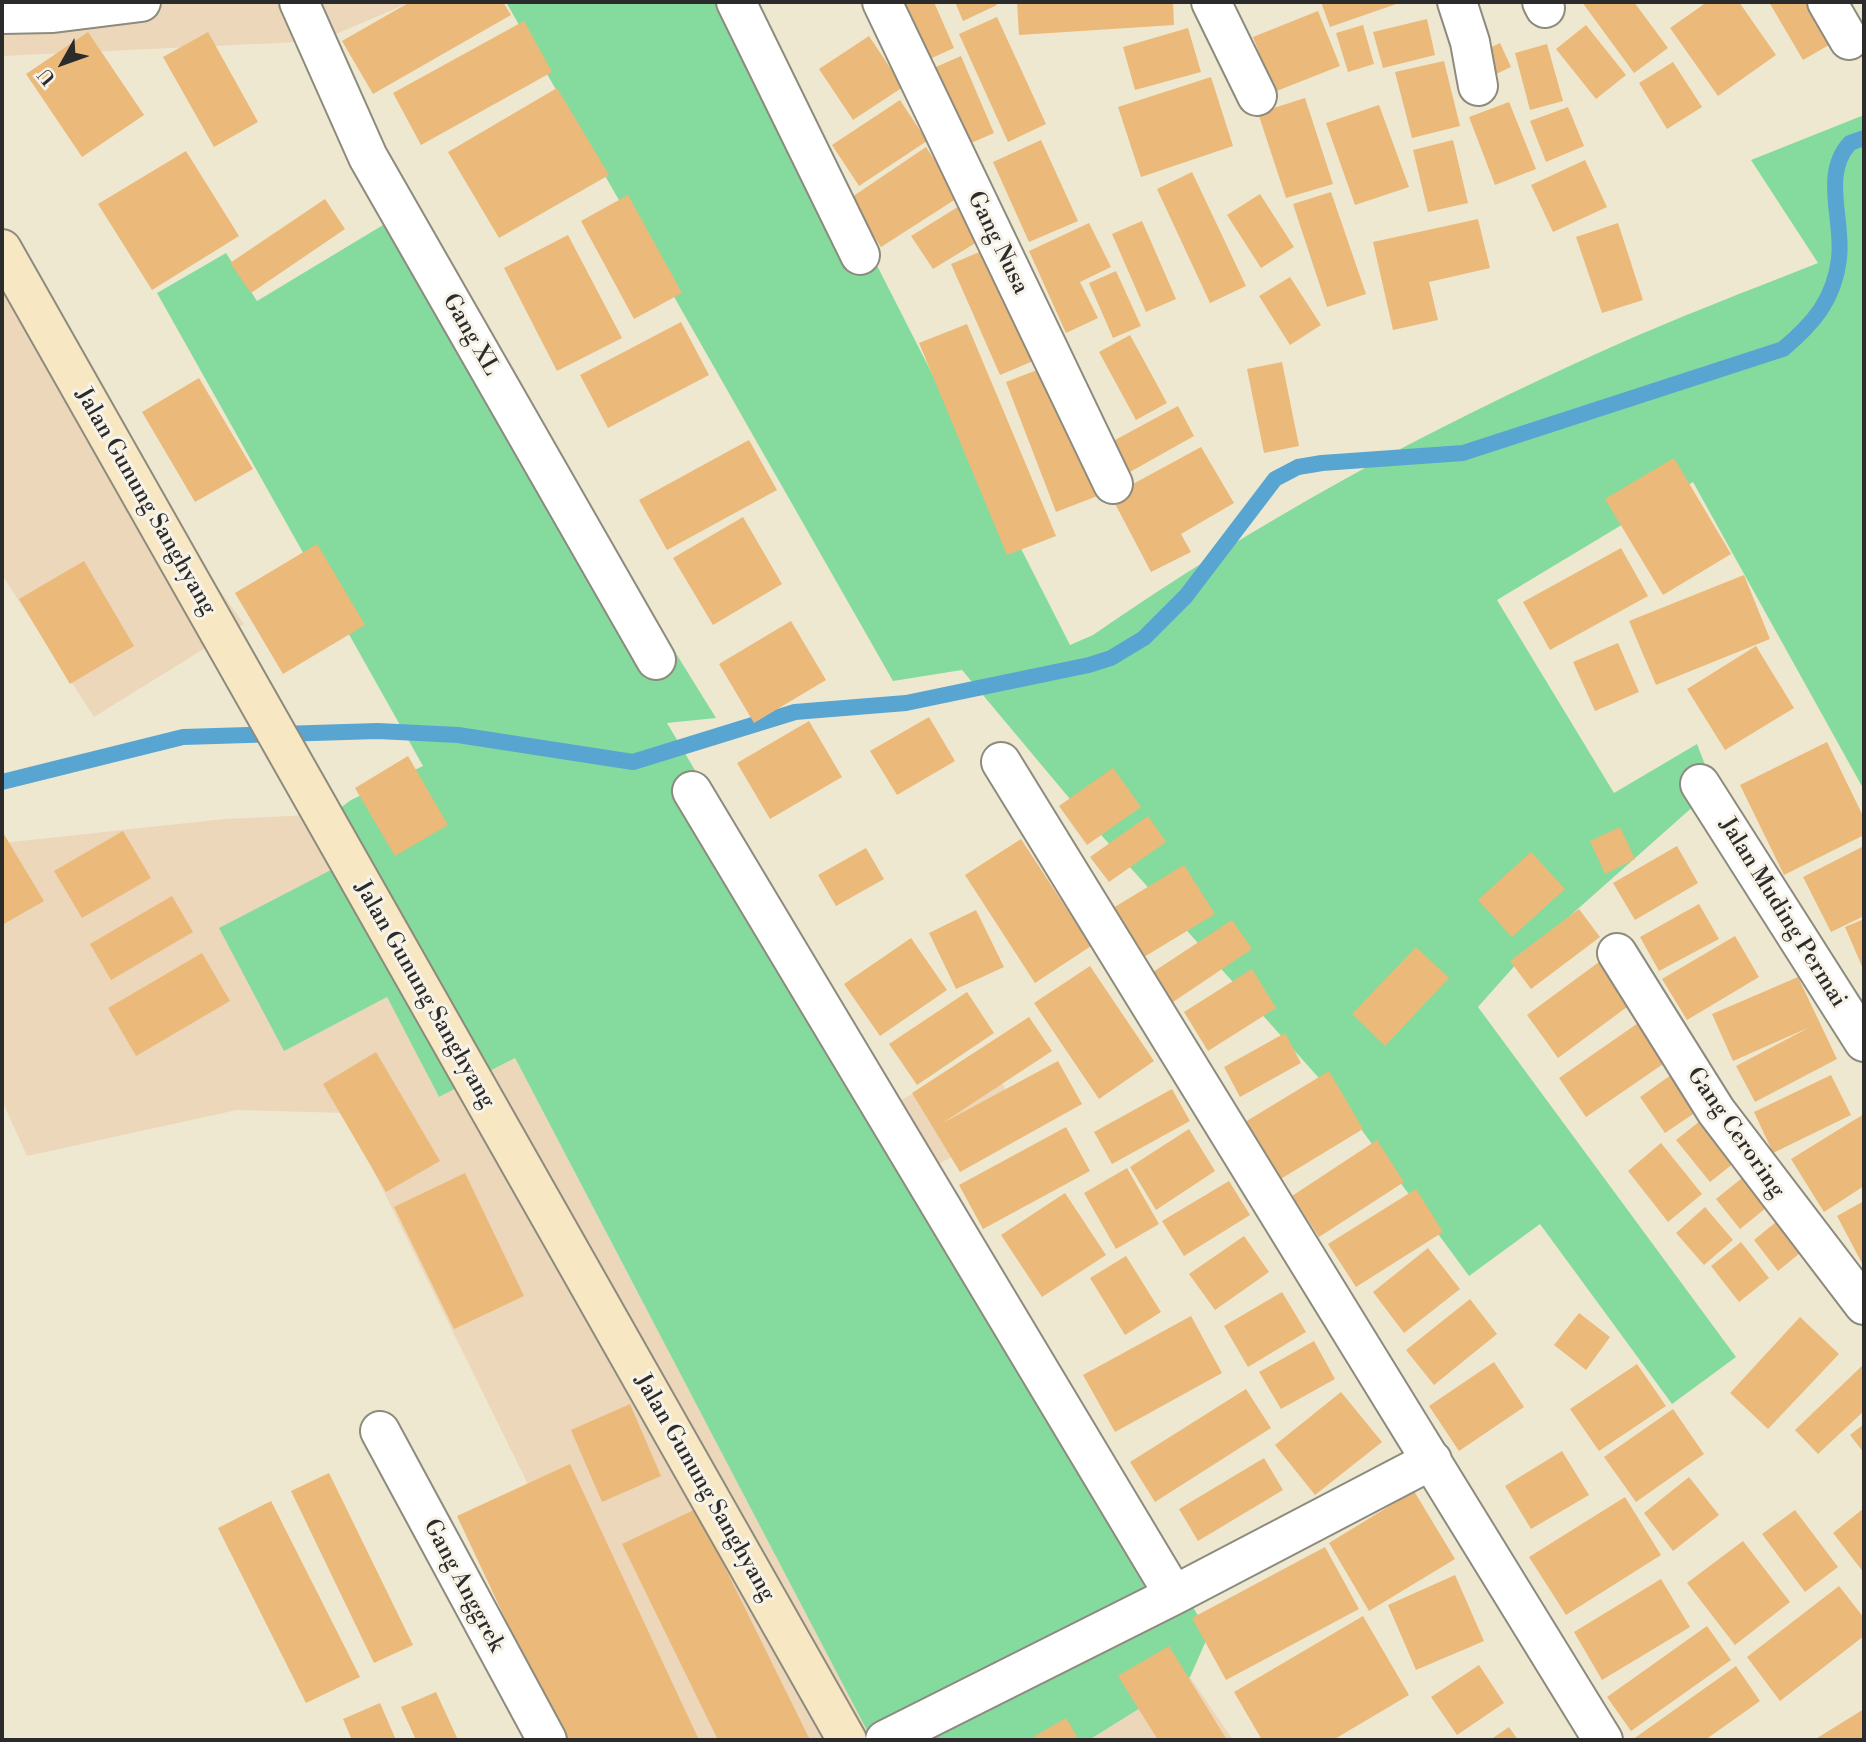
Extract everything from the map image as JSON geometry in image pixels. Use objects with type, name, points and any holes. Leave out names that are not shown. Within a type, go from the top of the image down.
[{"type":"main road","name":"Jalan Gunung Sanghyang","points":[[2,249],[848,1740]]},
{"type":"street","points":[[2,14],[54,13],[141,2]]},
{"type":"street","name":"Gang XL","points":[[299,2],[368,157],[656,660]]},
{"type":"street","points":[[736,2],[860,255]]},
{"type":"street","name":"Gang Nusa","points":[[882,2],[1113,484]]},
{"type":"street","points":[[1211,2],[1257,96]]},
{"type":"street","points":[[1457,2],[1470,42],[1478,86]]},
{"type":"street","points":[[1827,2],[1849,40]]},
{"type":"street","points":[[1001,762],[1603,1740]]},
{"type":"street","name":"Jalan Muding Permai","points":[[1700,783],[1864,1042]]},
{"type":"street","points":[[692,790],[1174,1595]]},
{"type":"street","name":"Gang Ceroring","points":[[1617,953],[1716,1111],[1864,1305]]},
{"type":"street","name":"Gang Anggrek","points":[[380,1431],[547,1740]]},
{"type":"street","points":[[885,1740],[1174,1595],[1432,1460]]},
{"type":"shaded area","points":[[2,2],[411,2],[320,41],[2,56]]},
{"type":"shaded area","points":[[2,265],[41,340],[244,624],[94,717],[2,575]]},
{"type":"shaded area","points":[[332,814],[354,858],[284,1050],[387,997],[439,1097],[515,1058],[872,1740],[654,1740],[345,1113],[237,1110],[27,1156],[2,1101],[2,843],[224,819]]},
{"type":"shaded area","points":[[989,1056],[1022,1122],[934,1166],[901,1100]]},
{"type":"shaded area","points":[[1190,1677],[1233,1740],[1089,1740]]},
{"type":"green space","points":[[506,2],[743,2],[1070,645],[1093,635],[1279,516],[1408,445],[1607,349],[1818,263],[1751,160],[1864,115],[1864,790],[1693,482],[1497,600],[1614,793],[1697,744],[1714,788],[1518,962],[1478,1007],[1736,1357],[1672,1404],[1540,1224],[1469,1276],[1344,1106],[1085,817],[962,670],[893,681]]},
{"type":"green space","points":[[403,213],[716,718],[667,723],[795,939],[901,1100],[984,1256],[1209,1634],[1190,1677],[1089,1740],[872,1740],[515,1058],[439,1097],[387,997],[284,1051],[219,928],[354,858],[332,814],[351,800],[423,766],[157,293],[226,253],[257,301]]},
{"type":"building","points":[[410,2],[503,2],[511,15],[373,94],[342,41]]},
{"type":"building","points":[[901,2],[934,2],[954,48],[923,62]]},
{"type":"building","points":[[955,2],[995,2],[997,5],[963,21]]},
{"type":"building","points":[[1017,2],[1173,2],[1174,25],[1019,35]]},
{"type":"building","points":[[1321,2],[1402,2],[1330,27]]},
{"type":"building","points":[[1582,2],[1634,2],[1668,48],[1634,73]]},
{"type":"building","points":[[1707,2],[1739,2],[1776,55],[1718,96],[1670,28]]},
{"type":"building","points":[[1769,2],[1820,2],[1841,38],[1803,60]]},
{"type":"building","points":[[1318,11],[1340,66],[1274,92],[1253,37]]},
{"type":"building","points":[[997,17],[1046,124],[1008,142],[959,34]]},
{"type":"building","points":[[1427,19],[1435,55],[1383,68],[1373,32]]},
{"type":"building","points":[[524,21],[552,72],[421,145],[393,93]]},
{"type":"building","points":[[1363,25],[1374,64],[1348,72],[1336,33]]},
{"type":"building","points":[[1586,25],[1626,75],[1596,99],[1556,49]]},
{"type":"building","points":[[1188,28],[1201,72],[1135,90],[1123,47]]},
{"type":"building","points":[[88,32],[144,115],[82,157],[26,74]]},
{"type":"building","points":[[208,32],[258,122],[214,147],[163,57]]},
{"type":"building","points":[[869,36],[903,87],[853,120],[819,69]]},
{"type":"building","points":[[1500,43],[1511,67],[1490,77],[1479,53]]},
{"type":"building","points":[[1547,44],[1563,101],[1530,110],[1515,53]]},
{"type":"building","points":[[961,56],[994,133],[962,147],[929,70]]},
{"type":"building","points":[[1444,61],[1460,126],[1412,138],[1395,72]]},
{"type":"building","points":[[1673,62],[1702,107],[1667,129],[1639,83]]},
{"type":"building","points":[[1211,77],[1233,146],[1141,177],[1118,107]]},
{"type":"building","points":[[557,88],[609,175],[499,238],[448,152]]},
{"type":"building","points":[[1305,98],[1333,184],[1286,198],[1258,113]]},
{"type":"building","points":[[900,100],[927,141],[859,186],[832,145]]},
{"type":"building","points":[[1509,102],[1536,169],[1495,185],[1469,117]]},
{"type":"building","points":[[1379,105],[1409,187],[1355,205],[1326,123]]},
{"type":"building","points":[[1568,107],[1584,146],[1546,162],[1530,121]]},
{"type":"building","points":[[1041,140],[1078,221],[1029,242],[993,162]]},
{"type":"building","points":[[1453,140],[1468,203],[1428,212],[1413,150]]},
{"type":"building","points":[[926,147],[959,197],[881,247],[849,199]]},
{"type":"building","points":[[186,151],[239,236],[152,290],[98,204]]},
{"type":"building","points":[[1585,160],[1607,207],[1553,232],[1531,185]]},
{"type":"building","points":[[1192,172],[1246,286],[1210,303],[1157,189]]},
{"type":"building","points":[[1331,192],[1366,294],[1327,307],[1293,204]]},
{"type":"building","points":[[1260,194],[1294,247],[1261,268],[1227,215]]},
{"type":"building","points":[[628,195],[682,293],[634,319],[581,221]]},
{"type":"building","points":[[325,199],[345,229],[251,293],[230,263]]},
{"type":"building","points":[[961,205],[982,239],[933,269],[911,236]]},
{"type":"building","points":[[1478,219],[1490,268],[1429,282],[1438,320],[1393,330],[1373,242]]},
{"type":"building","points":[[1142,221],[1176,299],[1146,312],[1112,234]]},
{"type":"building","points":[[1089,223],[1111,267],[1080,282],[1098,318],[1066,333],[1029,251]]},
{"type":"building","points":[[1618,223],[1643,300],[1602,313],[1576,237]]},
{"type":"building","points":[[568,235],[622,338],[557,371],[504,268]]},
{"type":"building","points":[[996,245],[1045,356],[1000,375],[951,264]]},
{"type":"building","points":[[1116,271],[1141,326],[1113,338],[1089,283]]},
{"type":"building","points":[[1290,277],[1321,325],[1290,345],[1259,296]]},
{"type":"building","points":[[681,322],[709,375],[608,428],[580,375]]},
{"type":"building","points":[[967,324],[1056,536],[1007,555],[919,343]]},
{"type":"building","points":[[1130,335],[1167,403],[1136,420],[1099,352]]},
{"type":"building","points":[[1282,362],[1299,446],[1264,453],[1247,369]]},
{"type":"building","points":[[1050,365],[1100,495],[1056,512],[1006,382]]},
{"type":"building","points":[[199,378],[253,469],[195,502],[142,412]]},
{"type":"building","points":[[1178,406],[1194,436],[1121,477],[1104,446]]},
{"type":"building","points":[[749,440],[777,490],[667,550],[639,500]]},
{"type":"building","points":[[1201,447],[1234,503],[1181,534],[1191,552],[1151,572],[1111,496]]},
{"type":"building","points":[[1674,458],[1731,554],[1663,595],[1605,499]]},
{"type":"building","points":[[743,517],[782,584],[713,625],[673,558]]},
{"type":"building","points":[[317,544],[365,625],[283,674],[235,593]]},
{"type":"building","points":[[1621,548],[1648,596],[1550,650],[1523,602]]},
{"type":"building","points":[[84,561],[134,646],[70,684],[19,599]]},
{"type":"building","points":[[1744,575],[1770,639],[1656,685],[1629,621]]},
{"type":"building","points":[[791,621],[826,680],[754,723],[719,664]]},
{"type":"building","points":[[1618,643],[1639,692],[1595,711],[1573,662]]},
{"type":"building","points":[[1756,646],[1794,708],[1725,750],[1687,689]]},
{"type":"building","points":[[929,717],[955,761],[897,795],[870,751]]},
{"type":"building","points":[[809,721],[842,777],[770,819],[737,763]]},
{"type":"building","points":[[1827,742],[1864,818],[1864,835],[1784,875],[1740,785]]},
{"type":"building","points":[[408,756],[448,825],[395,856],[355,788]]},
{"type":"building","points":[[1113,768],[1141,807],[1087,845],[1059,806]]},
{"type":"building","points":[[1148,816],[1166,842],[1109,882],[1090,857]]},
{"type":"building","points":[[1620,827],[1635,859],[1605,874],[1590,841]]},
{"type":"building","points":[[2,831],[44,901],[2,925]]},
{"type":"building","points":[[123,831],[151,878],[82,918],[54,871]]},
{"type":"building","points":[[1021,839],[1091,946],[1035,983],[965,875]]},
{"type":"building","points":[[1677,846],[1698,883],[1635,920],[1613,883]]},
{"type":"building","points":[[1864,846],[1864,916],[1831,932],[1803,877]]},
{"type":"building","points":[[866,848],[884,879],[836,906],[818,875]]},
{"type":"building","points":[[1531,852],[1565,889],[1512,937],[1478,900]]},
{"type":"building","points":[[1184,865],[1215,914],[1144,957],[1113,908]]},
{"type":"building","points":[[172,896],[193,932],[111,980],[90,944]]},
{"type":"building","points":[[1699,904],[1719,939],[1659,971],[1640,937]]},
{"type":"building","points":[[1579,909],[1600,937],[1531,989],[1510,961]]},
{"type":"building","points":[[976,910],[1004,967],[956,989],[929,933]]},
{"type":"building","points":[[1864,919],[1864,971],[1845,927]]},
{"type":"building","points":[[1232,920],[1252,949],[1173,1002],[1153,972]]},
{"type":"building","points":[[1735,936],[1759,977],[1687,1020],[1662,979]]},
{"type":"building","points":[[911,938],[947,990],[880,1036],[844,984]]},
{"type":"building","points":[[1416,947],[1449,978],[1385,1046],[1352,1014]]},
{"type":"building","points":[[202,953],[230,1001],[136,1056],[108,1008]]},
{"type":"building","points":[[1599,962],[1631,1004],[1558,1058],[1527,1015]]},
{"type":"building","points":[[1090,966],[1154,1061],[1099,1099],[1034,1003]]},
{"type":"building","points":[[1252,969],[1276,1008],[1208,1051],[1184,1012]]},
{"type":"building","points":[[1798,977],[1837,1059],[1755,1102],[1736,1066],[1810,1027],[1733,1061],[1712,1014]]},
{"type":"building","points":[[967,992],[994,1033],[917,1085],[889,1044]]},
{"type":"building","points":[[1029,1017],[1052,1051],[941,1124],[1058,1061],[1082,1104],[960,1172],[912,1093]]},
{"type":"building","points":[[1641,1021],[1669,1060],[1586,1117],[1559,1078]]},
{"type":"building","points":[[1285,1033],[1301,1063],[1240,1097],[1224,1067]]},
{"type":"building","points":[[376,1052],[440,1161],[386,1192],[323,1084]]},
{"type":"building","points":[[1329,1071],[1363,1129],[1279,1180],[1245,1122]]},
{"type":"building","points":[[1671,1075],[1696,1112],[1665,1133],[1640,1097]]},
{"type":"building","points":[[1831,1075],[1851,1115],[1773,1153],[1754,1112]]},
{"type":"building","points":[[1172,1089],[1190,1121],[1112,1164],[1094,1132]]},
{"type":"building","points":[[1864,1114],[1864,1186],[1824,1212],[1791,1159]]},
{"type":"building","points":[[1700,1121],[1734,1163],[1710,1182],[1676,1140]]},
{"type":"building","points":[[1066,1127],[1090,1171],[983,1229],[959,1185]]},
{"type":"building","points":[[1189,1129],[1215,1171],[1156,1210],[1130,1167]]},
{"type":"building","points":[[1377,1140],[1404,1182],[1319,1237],[1292,1196]]},
{"type":"building","points":[[1661,1143],[1702,1194],[1668,1222],[1628,1171]]},
{"type":"building","points":[[1127,1168],[1159,1224],[1116,1249],[1084,1193]]},
{"type":"building","points":[[465,1173],[524,1296],[454,1329],[394,1207]]},
{"type":"building","points":[[1742,1178],[1766,1208],[1740,1229],[1716,1199]]},
{"type":"building","points":[[1229,1181],[1250,1215],[1184,1256],[1162,1221]]},
{"type":"building","points":[[1416,1189],[1443,1232],[1356,1287],[1328,1244]]},
{"type":"building","points":[[1065,1193],[1106,1255],[1042,1297],[1001,1235]]},
{"type":"building","points":[[1864,1201],[1864,1267],[1837,1216]]},
{"type":"building","points":[[1705,1207],[1733,1240],[1704,1265],[1676,1233]]},
{"type":"building","points":[[1776,1222],[1800,1253],[1778,1271],[1754,1240]]},
{"type":"building","points":[[1244,1236],[1269,1272],[1215,1310],[1189,1274]]},
{"type":"building","points":[[1741,1242],[1769,1278],[1739,1302],[1711,1266]]},
{"type":"building","points":[[1428,1248],[1460,1289],[1404,1333],[1373,1292]]},
{"type":"building","points":[[1126,1256],[1161,1312],[1125,1335],[1090,1278]]},
{"type":"building","points":[[1282,1292],[1306,1332],[1248,1367],[1224,1326]]},
{"type":"building","points":[[1470,1299],[1497,1334],[1434,1385],[1406,1350]]},
{"type":"building","points":[[1579,1313],[1610,1337],[1586,1370],[1554,1345]]},
{"type":"building","points":[[1191,1316],[1222,1373],[1115,1432],[1083,1375]]},
{"type":"building","points":[[1800,1317],[1839,1354],[1768,1429],[1730,1393]]},
{"type":"building","points":[[1314,1341],[1335,1379],[1281,1409],[1259,1372]]},
{"type":"building","points":[[1494,1362],[1524,1407],[1459,1451],[1429,1406]]},
{"type":"building","points":[[1637,1364],[1666,1406],[1599,1451],[1570,1409]]},
{"type":"building","points":[[1864,1364],[1864,1411],[1818,1454],[1795,1430]]},
{"type":"building","points":[[1246,1389],[1271,1428],[1155,1502],[1130,1462]]},
{"type":"building","points":[[1341,1392],[1382,1442],[1315,1495],[1275,1445]]},
{"type":"building","points":[[630,1404],[661,1476],[602,1502],[571,1430]]},
{"type":"building","points":[[1673,1409],[1704,1454],[1636,1502],[1604,1457]]},
{"type":"building","points":[[1864,1424],[1864,1453],[1850,1435]]},
{"type":"building","points":[[1562,1451],[1589,1495],[1531,1529],[1505,1486]]},
{"type":"building","points":[[1264,1458],[1283,1490],[1198,1541],[1179,1509]]},
{"type":"building","points":[[570,1464],[699,1740],[562,1740],[457,1516]]},
{"type":"building","points":[[329,1473],[413,1645],[374,1663],[291,1491]]},
{"type":"building","points":[[1689,1477],[1719,1515],[1673,1551],[1644,1513]]},
{"type":"building","points":[[1414,1491],[1455,1559],[1369,1611],[1329,1543]]},
{"type":"building","points":[[1625,1497],[1661,1555],[1566,1615],[1529,1557]]},
{"type":"building","points":[[271,1501],[360,1677],[306,1703],[218,1528]]},
{"type":"building","points":[[1864,1508],[1864,1573],[1833,1533]]},
{"type":"building","points":[[696,1509],[810,1740],[718,1740],[622,1544]]},
{"type":"building","points":[[1795,1510],[1838,1567],[1805,1592],[1762,1534]]},
{"type":"building","points":[[1743,1541],[1790,1602],[1735,1645],[1687,1583]]},
{"type":"building","points":[[1325,1547],[1359,1609],[1226,1680],[1192,1618]]},
{"type":"building","points":[[1455,1575],[1484,1641],[1416,1670],[1388,1605]]},
{"type":"building","points":[[1661,1579],[1690,1627],[1602,1680],[1574,1632]]},
{"type":"building","points":[[1839,1586],[1864,1618],[1864,1636],[1780,1701],[1747,1657]]},
{"type":"building","points":[[1363,1616],[1409,1695],[1333,1740],[1262,1740],[1234,1692]]},
{"type":"building","points":[[1707,1626],[1731,1660],[1631,1731],[1607,1697]]},
{"type":"building","points":[[1169,1646],[1227,1740],[1158,1740],[1118,1676]]},
{"type":"building","points":[[1479,1665],[1504,1703],[1457,1735],[1431,1697]]},
{"type":"building","points":[[1736,1666],[1760,1701],[1705,1740],[1632,1740]]},
{"type":"building","points":[[436,1692],[458,1740],[416,1740],[401,1707]]},
{"type":"building","points":[[380,1703],[396,1740],[352,1740],[343,1719]]},
{"type":"building","points":[[1864,1709],[1864,1740],[1814,1740]]},
{"type":"building","points":[[1066,1718],[1079,1740],[1028,1740]]},
{"type":"building","points":[[1509,1727],[1518,1740],[1490,1740]]},
{"type":"waterway","points":[[2,782],[183,737],[378,731],[458,735],[633,762],[795,712],[906,703],[1089,665],[1111,658],[1144,638],[1186,596],[1275,479],[1298,467],[1463,453],[1783,349],[1813,320],[1832,287],[1840,244],[1835,183],[1837,169],[1841,155],[1850,143],[1864,138]]}]
